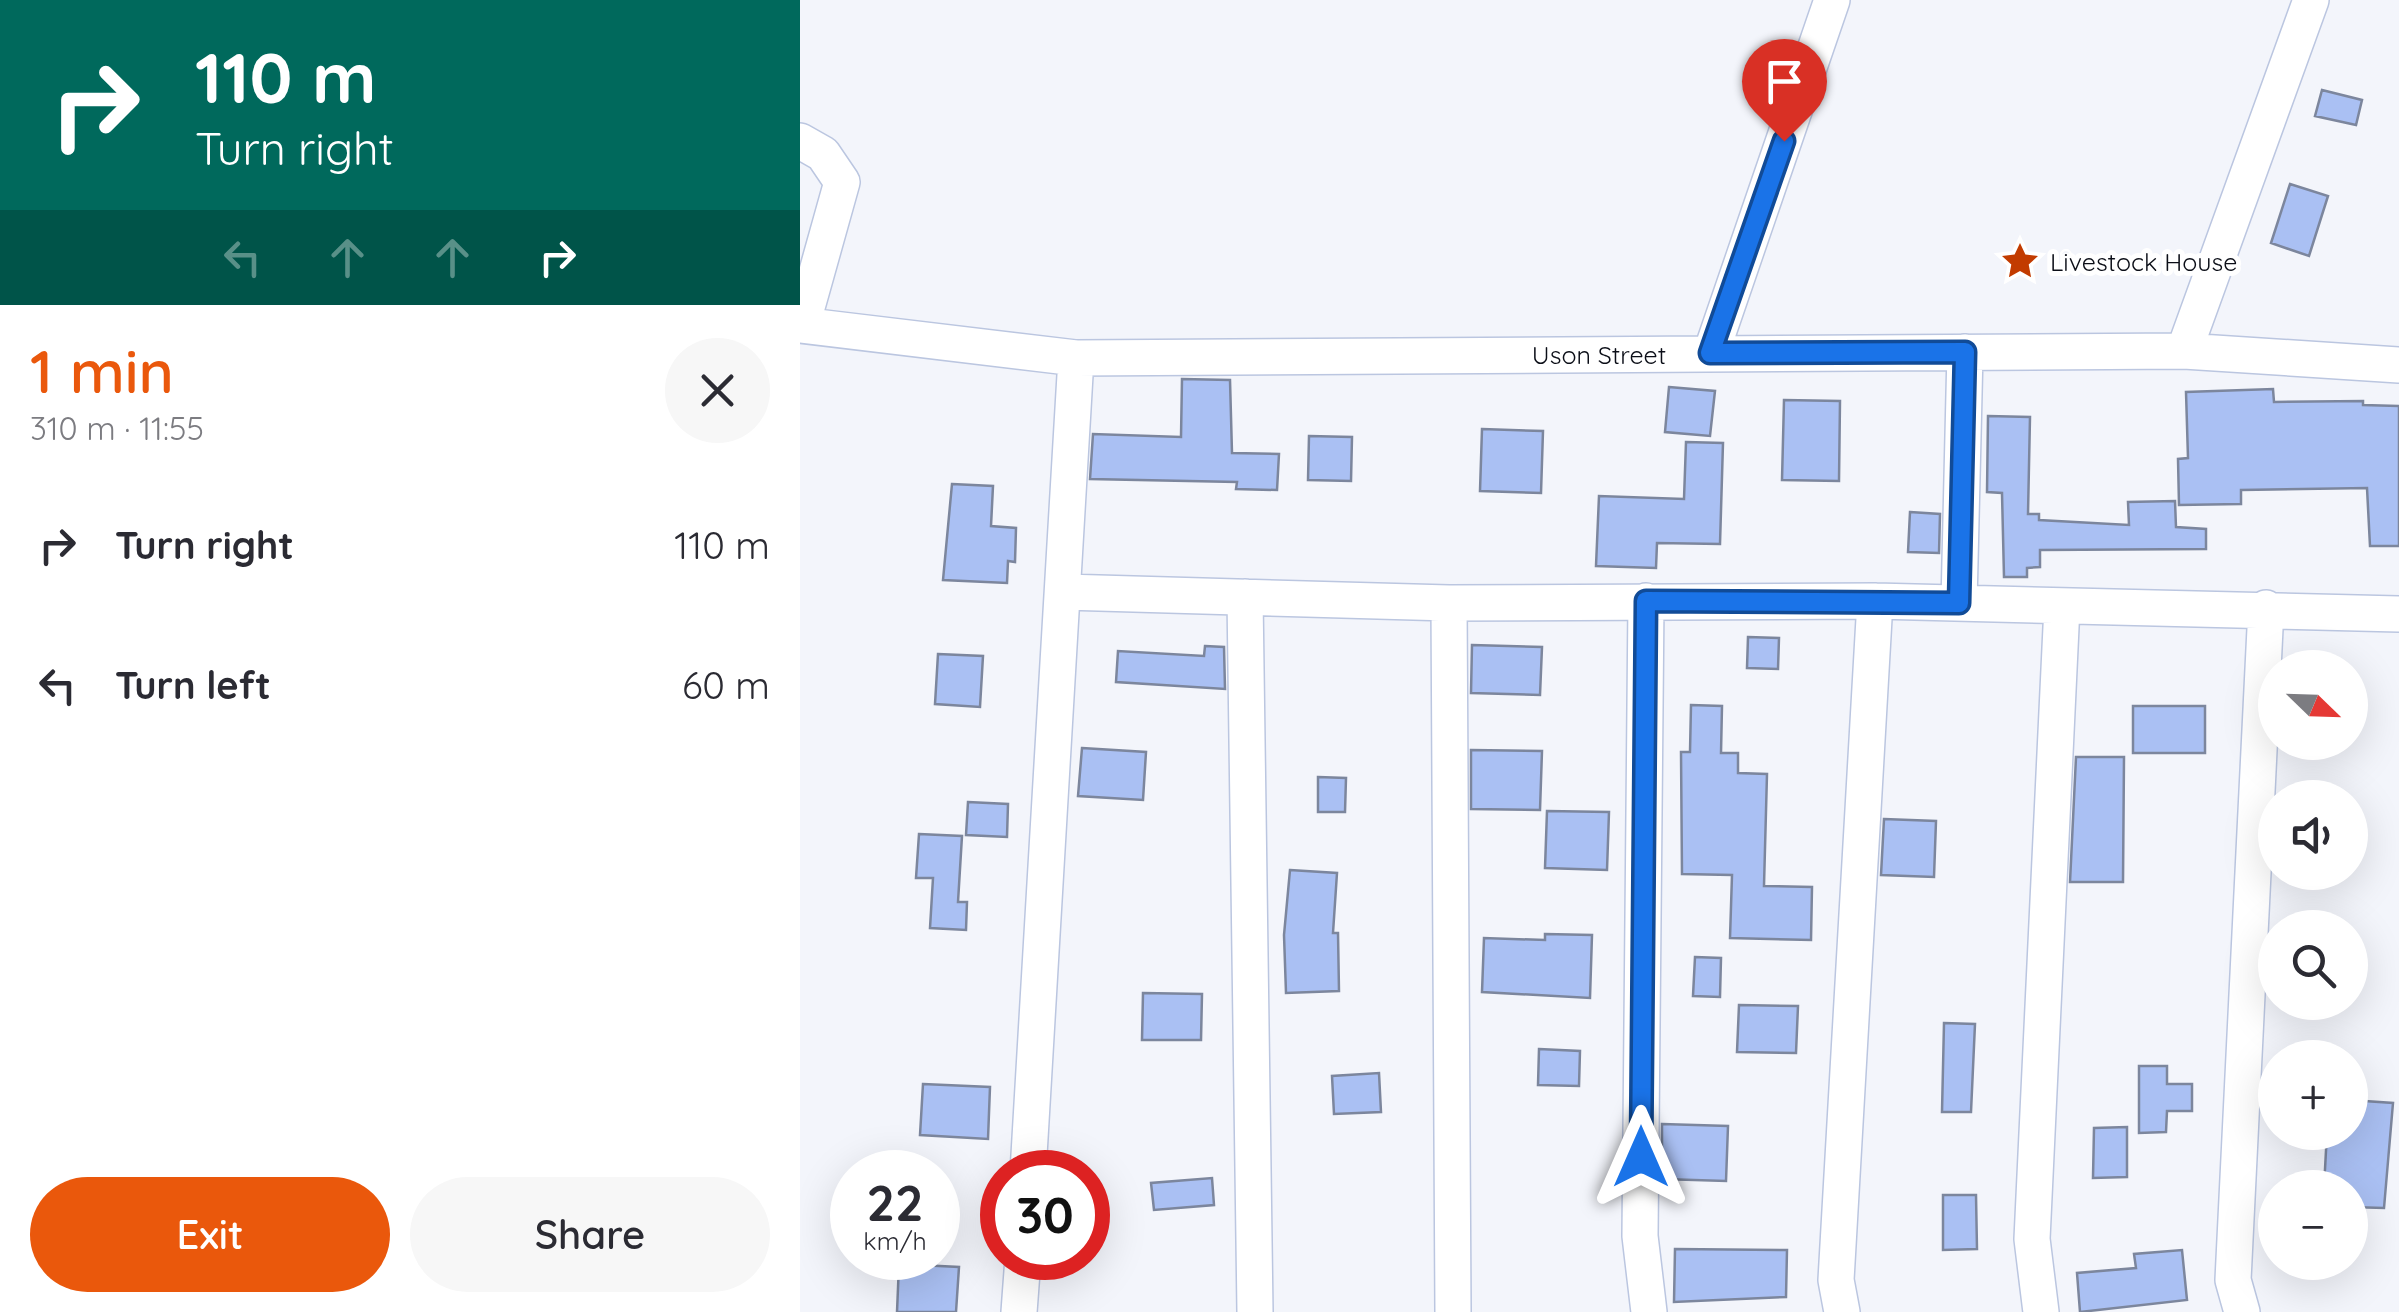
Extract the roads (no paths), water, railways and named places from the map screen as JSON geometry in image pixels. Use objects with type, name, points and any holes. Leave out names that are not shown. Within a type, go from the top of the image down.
[{"type":"street","points":[[1710,353],[1832,0]]},
{"type":"street","points":[[2184,351],[2311,0]]},
{"type":"street","points":[[800,141],[823,154],[842,182],[801,325]]},
{"type":"street","name":"Uson Street","points":[[801,325],[1076,358],[2184,351],[2399,365]]},
{"type":"street","points":[[1959,603],[1965,352]]},
{"type":"street","points":[[1029,1150],[1076,358]]},
{"type":"street","points":[[1064,592],[1449,604],[1875,600],[2399,614]]},
{"type":"street","points":[[1244,596],[1255,1312]]},
{"type":"street","points":[[1842,1312],[1836,1280],[1875,600]]},
{"type":"street","points":[[1646,601],[1640,1236],[1648,1312]]},
{"type":"street","points":[[1449,604],[1453,1312]]},
{"type":"street","points":[[2042,1312],[2032,1239],[2062,606]]},
{"type":"street","points":[[2242,1312],[2233,1280],[2266,608]]},
{"type":"street","points":[[1020,1312],[1022,1280]]},
{"type":"place","name":"Livestock House","points":[[2020,261]]}]
